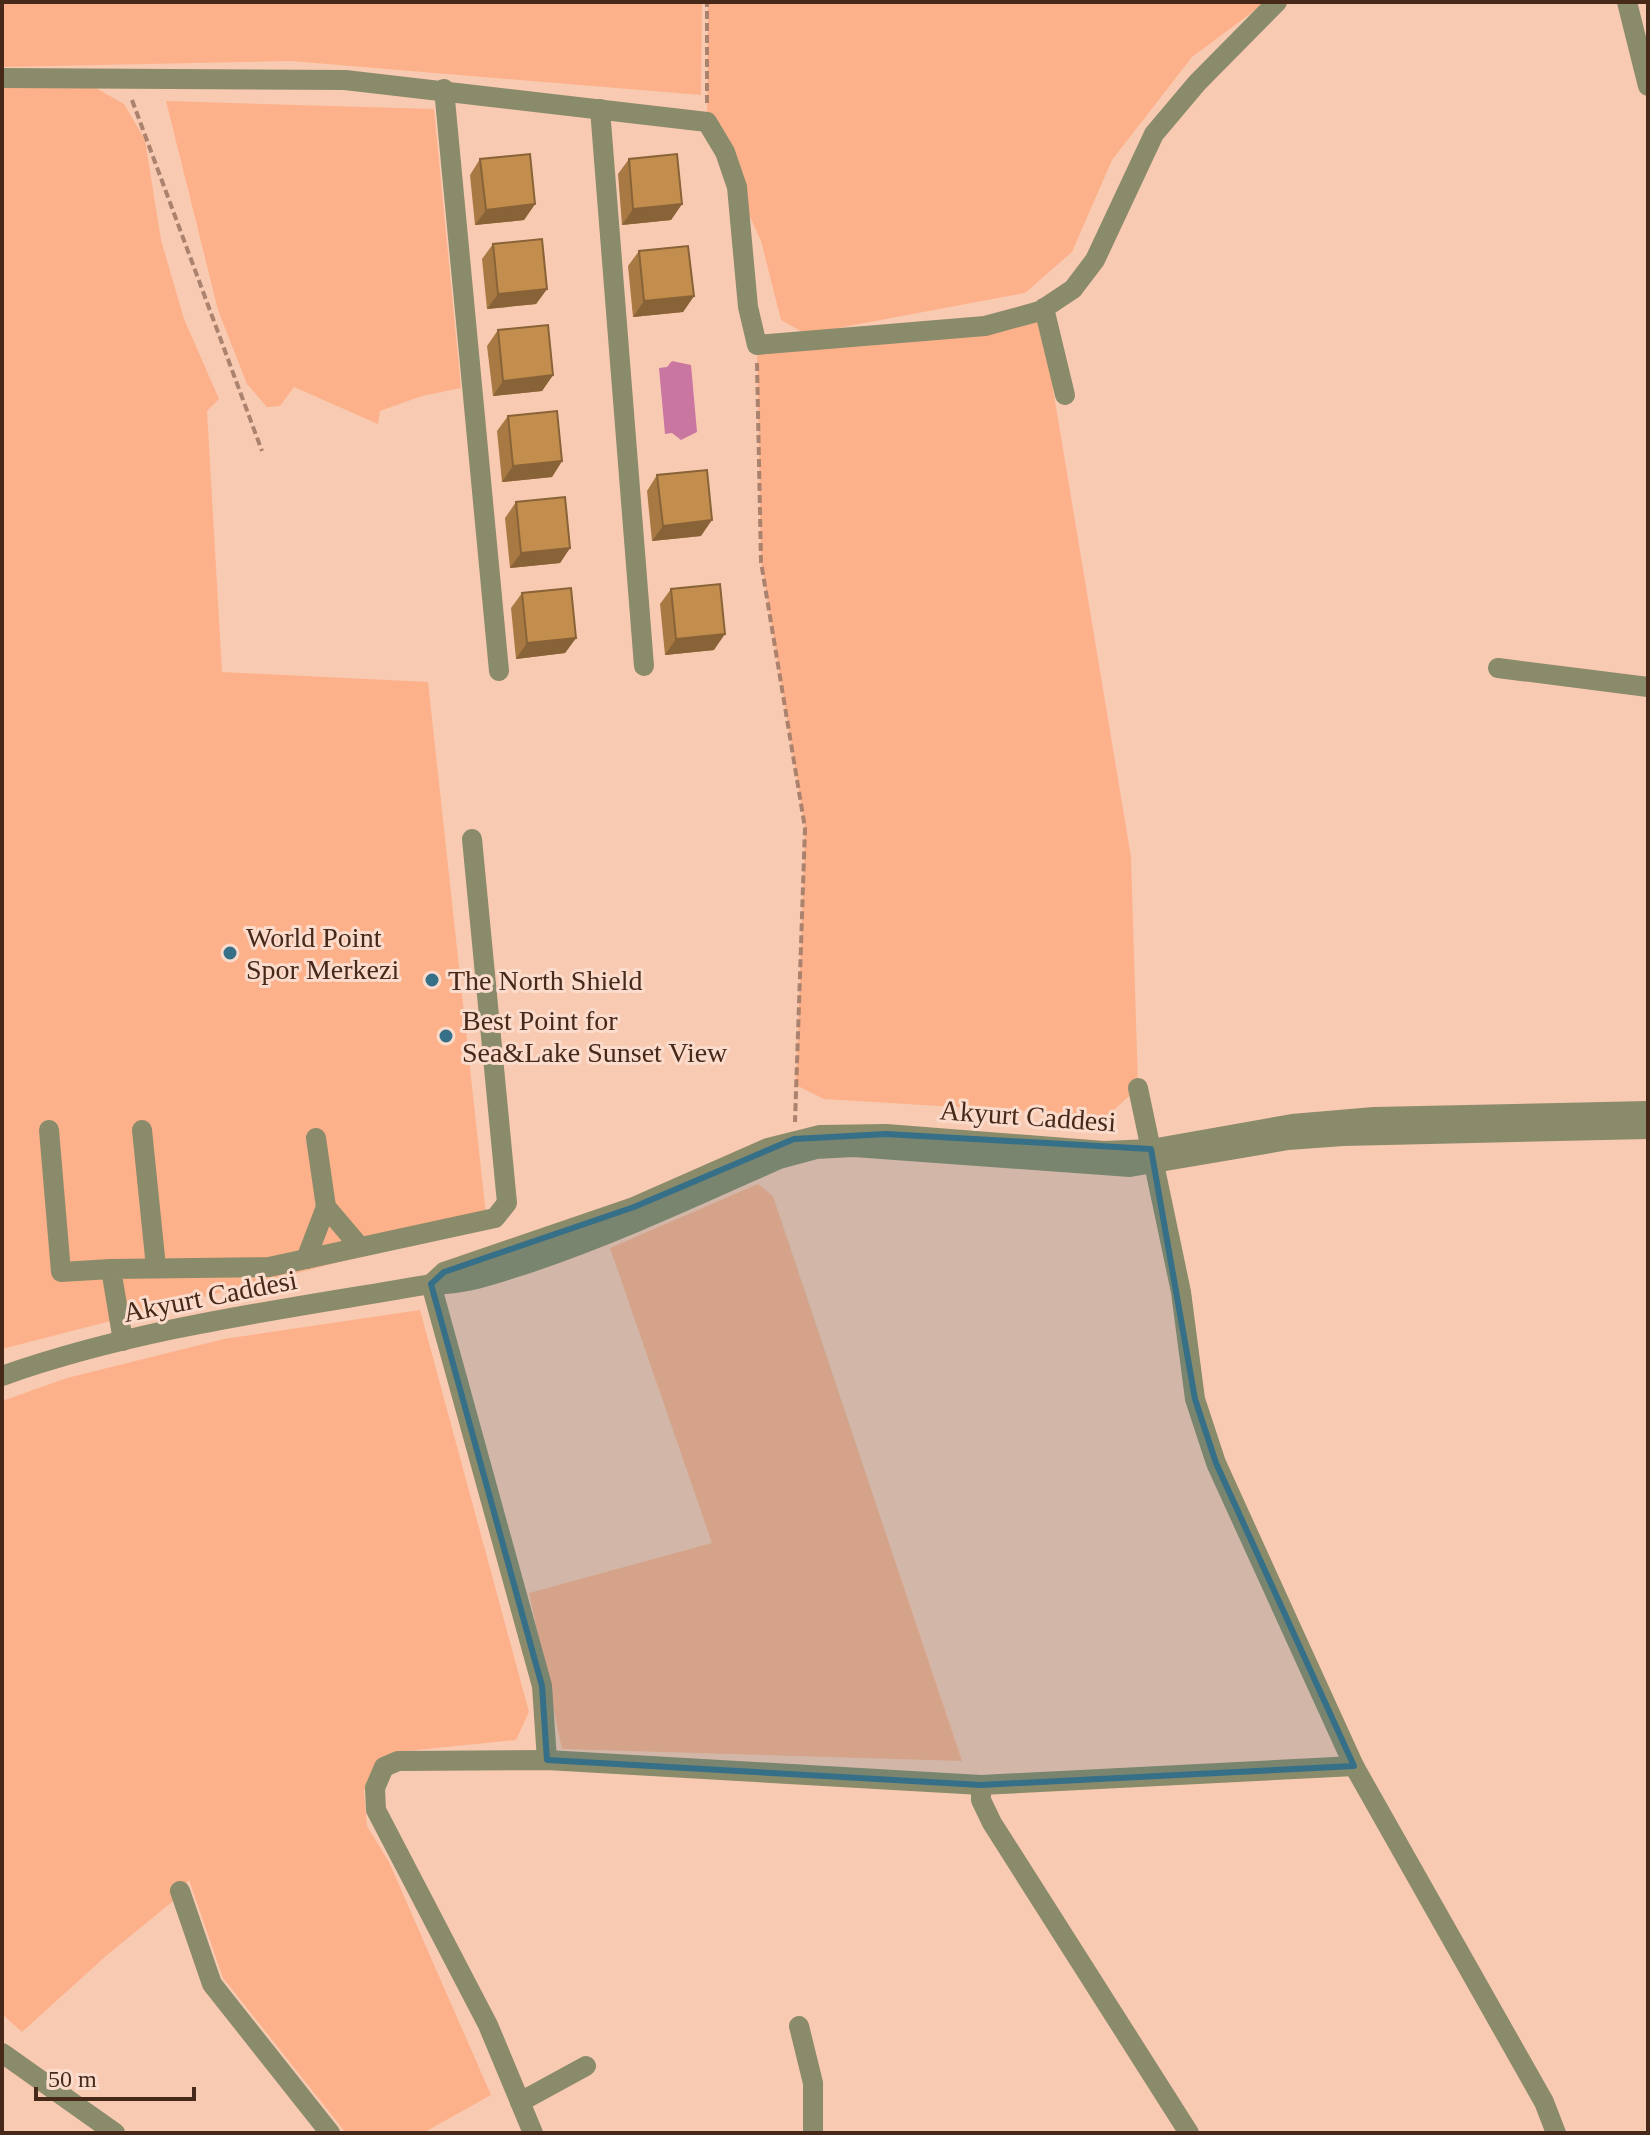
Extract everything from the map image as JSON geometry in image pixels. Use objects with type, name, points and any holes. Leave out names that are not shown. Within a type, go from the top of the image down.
[{"type":"street","points":[[2,78],[345,80],[444,89],[707,122],[725,152],[737,187],[748,307],[757,345],[985,326],[1044,308],[1073,289],[1095,260],[1154,134],[1197,83],[1277,2]]},
{"type":"street","points":[[1627,2],[1648,86]]},
{"type":"street","points":[[444,89],[499,671]]},
{"type":"street","points":[[600,109],[644,666]]},
{"type":"street","points":[[1044,308],[1065,395]]},
{"type":"street","points":[[1498,668],[1648,687]]},
{"type":"street","points":[[49,1130],[61,1272],[156,1267],[269,1267],[495,1218],[507,1203],[472,839]]},
{"type":"street","points":[[1138,1088],[1181,1292],[1195,1399],[1216,1463],[1354,1766],[1544,2102],[1556,2133]]},
{"type":"street","name":"Akyurt Caddesi","points":[[2,1376],[69,1352],[123,1341],[431,1284],[453,1285],[558,1253],[796,1152],[854,1147],[1105,1167],[1292,1124],[1360,1118],[1648,1111]]},
{"type":"street","name":"Akyurt Caddesi","points":[[431,1284],[444,1272],[634,1207],[794,1139],[820,1135],[886,1134],[1152,1157],[1343,1136],[1648,1129]]},
{"type":"street","points":[[142,1130],[156,1267]]},
{"type":"street","points":[[306,1259],[326,1207],[316,1138]]},
{"type":"street","points":[[326,1207],[360,1247]]},
{"type":"street","points":[[111,1269],[123,1341]]},
{"type":"street","points":[[431,1284],[542,1686],[547,1760]]},
{"type":"street","points":[[533,2133],[488,2025],[376,1810],[375,1788],[384,1767],[398,1761],[547,1760],[981,1785],[1354,1766]]},
{"type":"street","points":[[981,1785],[981,1800],[992,1823],[1189,2133]]},
{"type":"street","points":[[180,1891],[212,1984],[330,2133]]},
{"type":"street","points":[[799,2026],[813,2083],[813,2133]]},
{"type":"street","points":[[2,2053],[115,2133]]},
{"type":"street","points":[[520,2102],[586,2066]]},
{"type":"path","points":[[707,2],[707,122]]},
{"type":"path","points":[[125,79],[262,451]]},
{"type":"path","points":[[757,345],[761,562],[805,828],[794,1139]]},
{"type":"highlighted area","points":[[886,1134],[1151,1149],[1195,1399],[1216,1463],[1354,1766],[981,1785],[547,1760],[542,1686],[431,1284],[444,1272],[634,1207],[794,1139]]},
{"type":"shaded area","points":[[2,2],[702,2],[701,95],[291,61],[2,67]]},
{"type":"shaded area","points":[[708,2],[1266,2],[1192,57],[1112,160],[1072,252],[1025,293],[806,334],[781,320],[761,241],[707,122]]},
{"type":"shaded area","name":"World Point Spor Merkezi","points":[[94,87],[124,104],[145,140],[161,240],[184,319],[219,399],[207,411],[222,672],[428,682],[487,1224],[2,1349],[2,88]]},
{"type":"shaded area","points":[[166,101],[434,109],[461,388],[422,396],[380,411],[378,424],[294,387],[280,406],[267,407],[247,384],[218,310]]},
{"type":"shaded area","points":[[1040,311],[1131,857],[1138,1088],[1107,1116],[824,1099],[796,1085],[805,828],[761,562],[757,345]]},
{"type":"shaded area","points":[[672,361],[691,365],[697,432],[681,440],[672,433],[665,434],[659,368],[667,367]]},
{"type":"shaded area","points":[[758,1184],[773,1196],[962,1761],[562,1749],[529,1593],[712,1543],[610,1248]]},
{"type":"shaded area","points":[[420,1310],[529,1712],[516,1740],[397,1752],[372,1772],[364,1791],[367,1826],[389,1862],[491,2095],[423,2133],[346,2133],[223,1978],[189,1880],[172,1902],[107,1955],[22,2032],[2,2014],[2,1401],[67,1378],[224,1339]]},
{"type":"building","points":[[530,154],[535,204],[486,210],[480,159]]},
{"type":"building","points":[[677,154],[682,204],[633,209],[629,159]]},
{"type":"building","points":[[542,239],[547,289],[498,294],[493,244]]},
{"type":"building","points":[[688,246],[694,296],[644,301],[639,251]]},
{"type":"building","points":[[548,325],[553,375],[503,381],[498,330]]},
{"type":"building","points":[[557,411],[562,461],[513,466],[508,416]]},
{"type":"building","points":[[707,470],[712,520],[663,526],[657,475]]},
{"type":"building","points":[[565,497],[570,548],[521,553],[516,502]]},
{"type":"building","points":[[720,584],[725,634],[676,639],[671,589]]},
{"type":"building","points":[[571,588],[576,638],[527,643],[522,593]]},
{"type":"place","name":"World Point Spor Merkezi","points":[[230,953]]},
{"type":"place","name":"The North Shield","points":[[432,980]]},
{"type":"place","name":"Best Point for Sea&Lake Sunset View","points":[[446,1036]]}]
